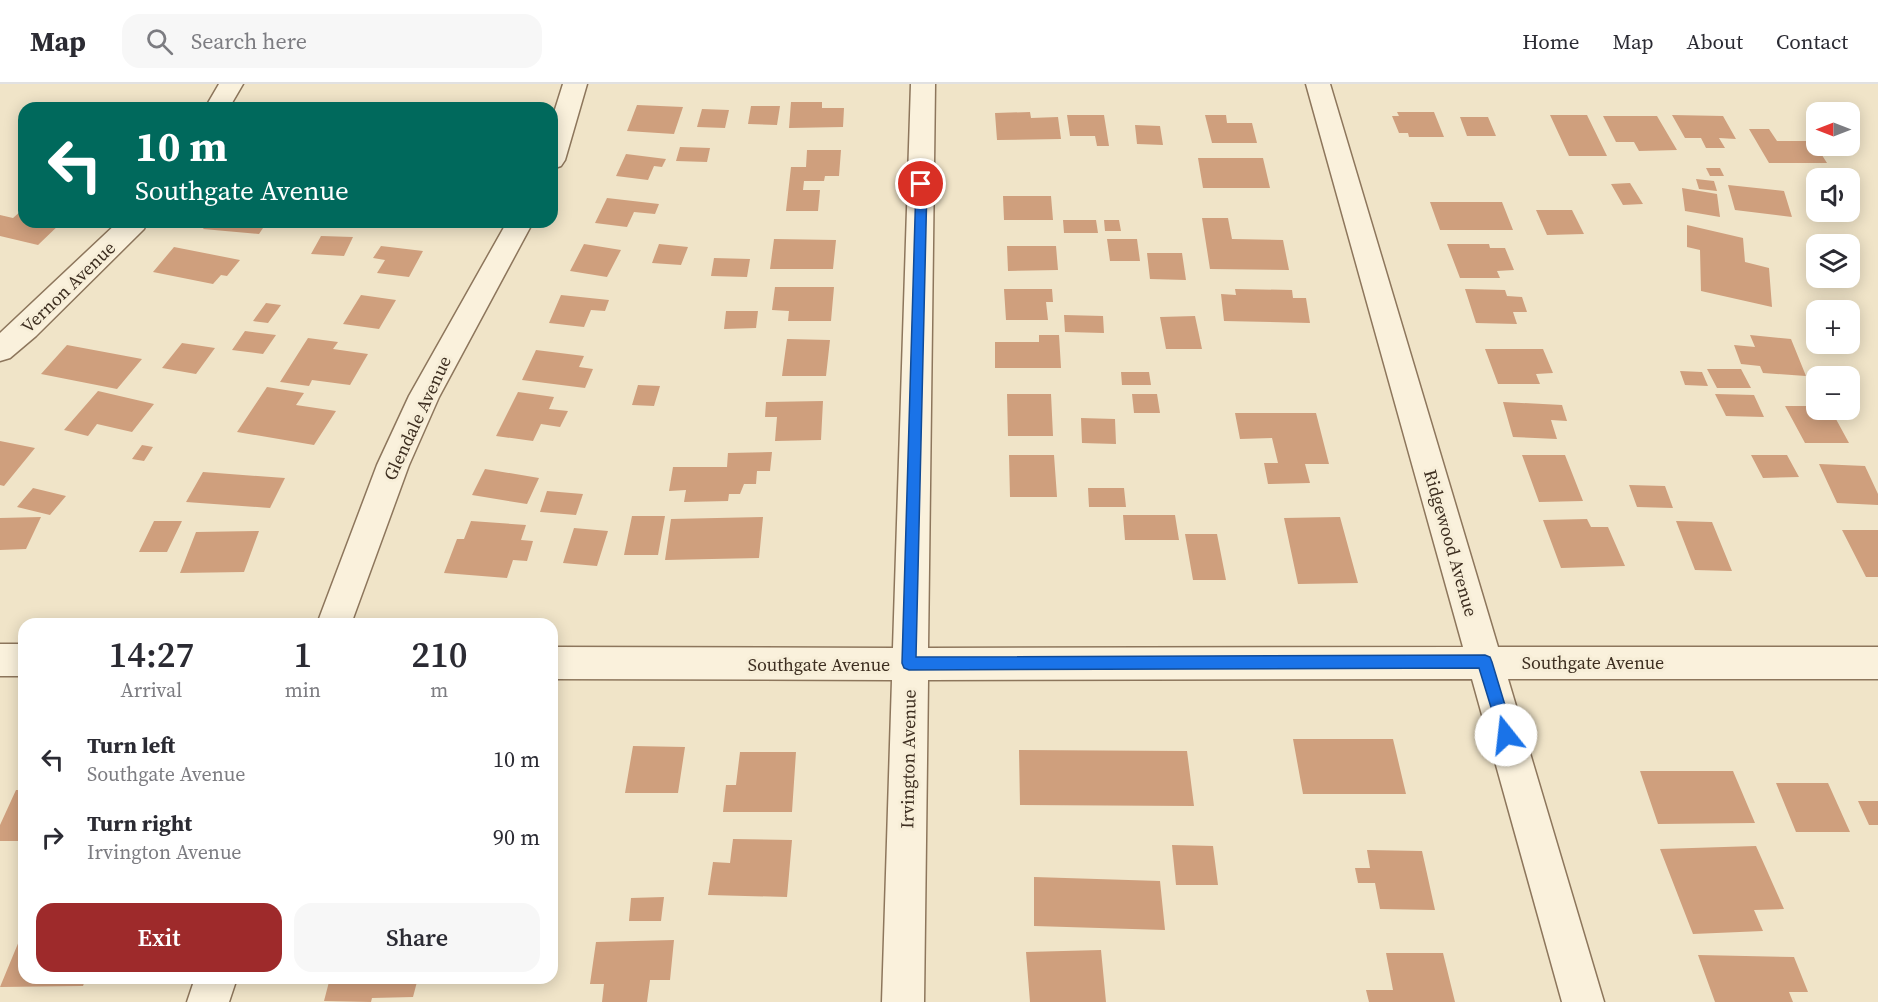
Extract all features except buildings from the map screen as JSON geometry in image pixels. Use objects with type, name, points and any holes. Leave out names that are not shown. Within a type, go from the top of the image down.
[{"type":"street","points":[[220,102],[231,84]]},
{"type":"street","points":[[558,140],[575,84]]},
{"type":"street","name":"Irvington Avenue","points":[[903,1002],[923,84]]},
{"type":"street","name":"Ridgewood Avenue","points":[[1318,84],[1583,1002]]},
{"type":"street","name":"Vernon Avenue","points":[[0,350],[26,328],[128,228]]},
{"type":"street","name":"Glendale Avenue","points":[[336,618],[393,465],[424,396],[517,228]]},
{"type":"street","points":[[0,660],[18,660]]},
{"type":"street","name":"Southgate Avenue","points":[[558,663],[847,665],[909,663],[1878,663]]},
{"type":"street","points":[[208,1002],[214,984]]},
{"type":"route","points":[[921,184],[909,663],[962,665],[1485,662],[1506,735]]}]
